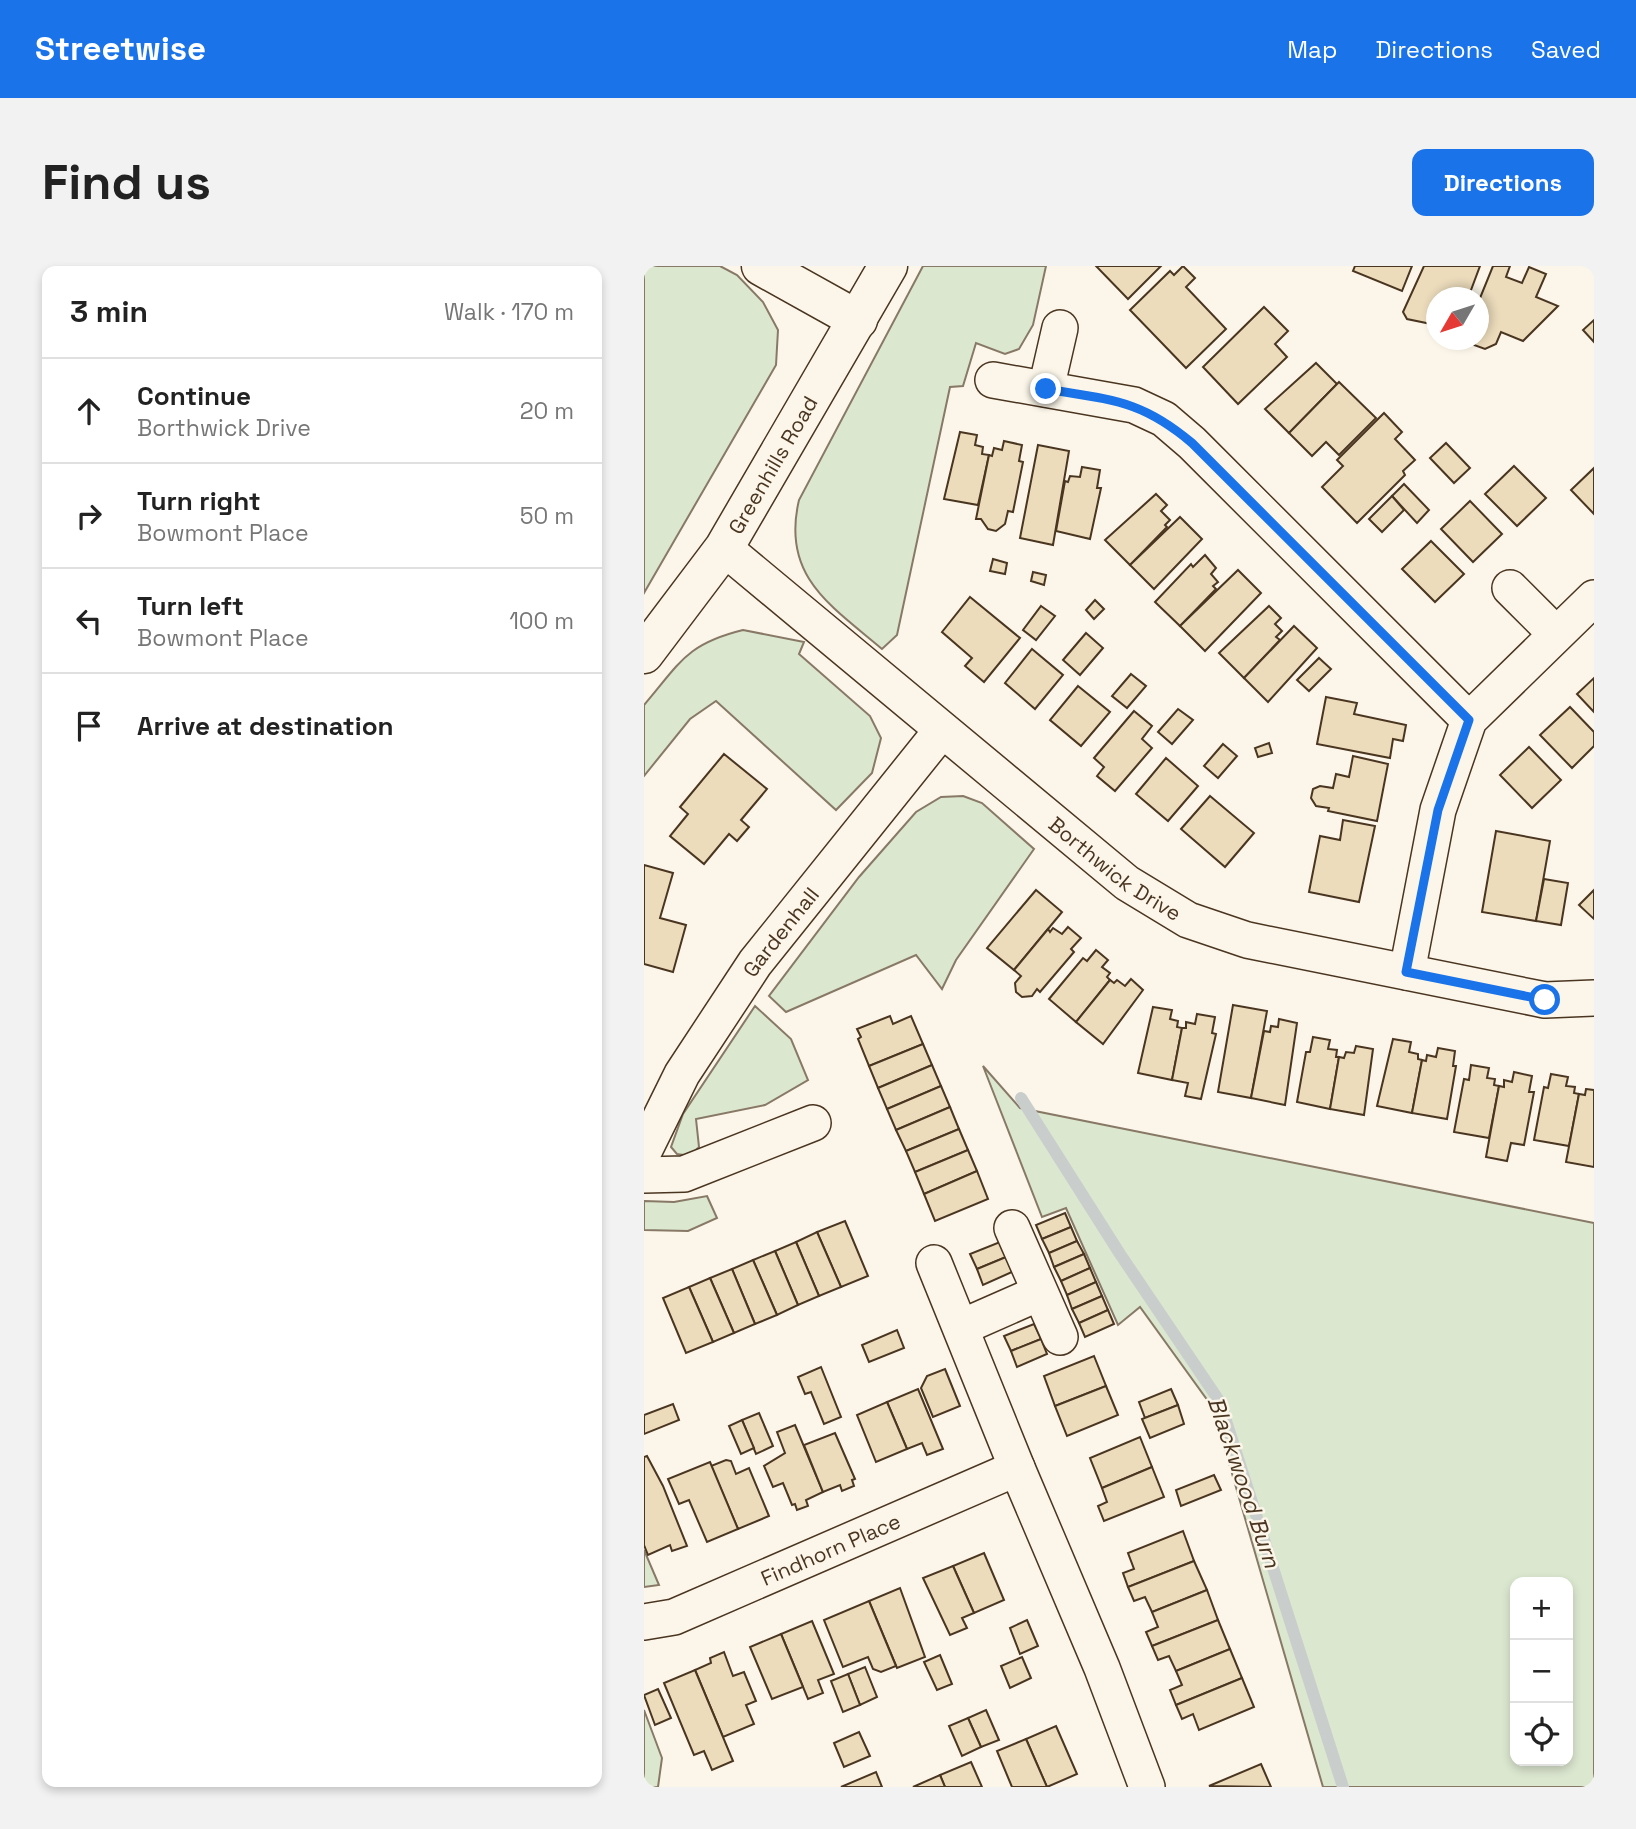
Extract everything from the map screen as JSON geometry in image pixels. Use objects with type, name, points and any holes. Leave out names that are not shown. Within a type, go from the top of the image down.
[{"type":"street","points":[[761,266],[858,320]]},
{"type":"street","name":"Greenhills Road","points":[[644,653],[724,548],[888,266]]},
{"type":"street","points":[[1046,389],[1060,328]]},
{"type":"street","points":[[993,380],[1134,405],[1164,419],[1192,443],[1469,720]]},
{"type":"street","name":"Borthwick Drive","points":[[724,548],[1127,883],[1188,920],[1247,940],[1545,1000],[1594,998]]},
{"type":"street","points":[[1510,588],[1556,634]]},
{"type":"street","points":[[1406,972],[1438,810],[1469,720],[1594,598]]},
{"type":"street","name":"Gardenhall","points":[[644,1151],[681,1074],[755,963],[942,730]]},
{"type":"street","points":[[644,1175],[684,1174],[813,1122]]},
{"type":"street","points":[[1012,1228],[1060,1337]]},
{"type":"street","points":[[934,1263],[1102,1668],[1147,1787]]},
{"type":"street","points":[[962,1327],[1039,1293]]},
{"type":"street","name":"Findhorn Place","points":[[644,1622],[674,1617],[1017,1468]]},
{"type":"green space","points":[[644,266],[720,266],[737,275],[763,302],[778,330],[776,365],[644,593]]},
{"type":"green space","points":[[923,266],[1046,266],[1033,325],[1019,349],[1005,354],[976,343],[963,386],[950,387],[897,635],[882,649],[828,603],[814,587],[797,549],[795,526],[799,500]]},
{"type":"green space","points":[[743,630],[804,642],[799,654],[870,716],[881,738],[872,773],[836,810],[716,701],[690,719],[644,776],[644,705],[676,667],[696,649]]},
{"type":"green space","points":[[963,796],[982,803],[1034,849],[956,960],[942,989],[916,955],[786,1012],[769,996],[859,877],[916,812],[941,797]]},
{"type":"green space","points":[[755,1006],[791,1039],[808,1080],[765,1105],[696,1119],[699,1147],[690,1156],[677,1154],[671,1147],[683,1114]]},
{"type":"green space","points":[[983,1066],[1020,1108],[1594,1223],[1594,1787],[1323,1787],[1213,1408],[1140,1307],[1118,1325],[1066,1208],[1042,1217]]},
{"type":"green space","points":[[707,1196],[717,1218],[688,1231],[644,1230],[644,1201],[674,1202]]},
{"type":"green space","points":[[644,1550],[659,1585],[644,1587]]},
{"type":"green space","points":[[644,1710],[662,1758],[658,1787],[644,1787]]},
{"type":"building","points":[[1096,266],[1161,266],[1128,299]]},
{"type":"building","points":[[1183,266],[1195,278],[1186,287],[1226,329],[1186,368],[1130,310],[1170,271],[1174,275]]},
{"type":"building","points":[[1355,266],[1412,266],[1402,291],[1353,271]]},
{"type":"building","points":[[1424,266],[1480,266],[1472,287],[1426,287],[1426,323],[1407,319],[1403,312]]},
{"type":"building","points":[[1493,266],[1510,266],[1506,277],[1522,283],[1529,267],[1546,274],[1536,297],[1558,306],[1523,341],[1501,332],[1496,344],[1489,347],[1489,287],[1484,287]]},
{"type":"building","points":[[1264,307],[1288,331],[1275,344],[1287,357],[1238,404],[1203,367]]},
{"type":"building","points":[[1594,320],[1594,342],[1583,330]]},
{"type":"building","points":[[1316,363],[1337,384],[1289,433],[1265,409]]},
{"type":"building","points":[[1339,382],[1376,418],[1339,455],[1326,442],[1312,456],[1289,433]]},
{"type":"building","points":[[1384,413],[1402,432],[1395,439],[1415,460],[1403,471],[1405,475],[1357,523],[1322,487],[1343,466],[1337,460]]},
{"type":"building","points":[[960,432],[977,435],[975,445],[983,447],[982,454],[989,455],[978,505],[944,499]]},
{"type":"building","points":[[1004,441],[1022,445],[1019,461],[1023,462],[1013,512],[1008,511],[1005,524],[996,531],[988,529],[981,519],[976,519],[989,455],[992,456],[994,448],[1002,450]]},
{"type":"building","points":[[1446,443],[1470,468],[1454,483],[1430,458]]},
{"type":"building","points":[[1038,445],[1069,451],[1053,545],[1020,538]]},
{"type":"building","points":[[1514,466],[1546,498],[1517,526],[1485,494]]},
{"type":"building","points":[[1082,467],[1100,470],[1097,488],[1101,488],[1090,539],[1056,531],[1065,481],[1068,482],[1070,476],[1080,477]]},
{"type":"building","points":[[1594,468],[1594,514],[1571,490]]},
{"type":"building","points":[[1404,484],[1429,510],[1417,523],[1392,496]]},
{"type":"building","points":[[1156,494],[1167,505],[1161,511],[1170,520],[1165,525],[1167,527],[1130,565],[1105,540]]},
{"type":"building","points":[[1392,496],[1404,510],[1382,532],[1369,519]]},
{"type":"building","points":[[1470,501],[1502,534],[1473,562],[1441,529]]},
{"type":"building","points":[[1180,517],[1202,539],[1154,589],[1130,565]]},
{"type":"building","points":[[1431,541],[1464,574],[1435,602],[1402,569]]},
{"type":"building","points":[[1205,555],[1216,568],[1211,574],[1218,582],[1213,586],[1216,589],[1180,626],[1155,602],[1191,564],[1193,567]]},
{"type":"building","points":[[993,559],[1007,563],[1005,574],[990,571]]},
{"type":"building","points":[[1238,570],[1261,593],[1205,651],[1180,626]]},
{"type":"building","points":[[1033,572],[1046,575],[1044,585],[1031,581]]},
{"type":"building","points":[[970,597],[1020,638],[984,682],[965,666],[972,658],[942,632]]},
{"type":"building","points":[[1095,600],[1104,609],[1094,619],[1086,610]]},
{"type":"building","points":[[1041,606],[1055,616],[1036,640],[1023,630]]},
{"type":"building","points":[[1269,606],[1281,618],[1275,624],[1282,631],[1276,637],[1280,640],[1244,678],[1219,653]]},
{"type":"building","points":[[1294,626],[1317,648],[1268,702],[1244,678]]},
{"type":"building","points":[[1086,633],[1103,648],[1080,675],[1063,660]]},
{"type":"building","points":[[1032,649],[1063,675],[1035,709],[1005,683]]},
{"type":"building","points":[[1319,658],[1331,669],[1309,691],[1297,680]]},
{"type":"building","points":[[1131,674],[1146,686],[1127,708],[1112,696]]},
{"type":"building","points":[[1594,678],[1594,712],[1577,694]]},
{"type":"building","points":[[1078,686],[1110,712],[1081,746],[1050,720]]},
{"type":"building","points":[[1326,697],[1357,703],[1354,714],[1406,725],[1403,741],[1393,739],[1390,758],[1317,744]]},
{"type":"building","points":[[1570,707],[1594,732],[1594,746],[1572,768],[1540,735]]},
{"type":"building","points":[[1178,709],[1193,720],[1172,744],[1158,732]]},
{"type":"building","points":[[1134,711],[1152,726],[1142,739],[1152,748],[1115,791],[1097,776],[1104,767],[1094,758]]},
{"type":"building","points":[[1269,743],[1272,753],[1258,757],[1255,748]]},
{"type":"building","points":[[1223,744],[1237,756],[1218,778],[1204,766]]},
{"type":"building","points":[[1529,747],[1561,780],[1532,808],[1500,775]]},
{"type":"building","points":[[724,754],[767,789],[741,820],[749,827],[737,841],[729,834],[704,864],[670,836],[688,814],[680,807]]},
{"type":"building","points":[[1353,756],[1388,764],[1377,821],[1328,811],[1329,808],[1316,806],[1311,798],[1313,789],[1320,786],[1333,788],[1336,774],[1349,777]]},
{"type":"building","points":[[1166,758],[1198,786],[1168,821],[1136,794]]},
{"type":"building","points":[[1210,796],[1254,833],[1225,867],[1181,829]]},
{"type":"building","points":[[1343,820],[1375,826],[1359,902],[1309,892],[1320,836],[1340,840]]},
{"type":"building","points":[[1496,831],[1550,841],[1536,921],[1482,912]]},
{"type":"building","points":[[644,865],[673,873],[660,918],[686,925],[673,972],[644,964]]},
{"type":"building","points":[[1544,879],[1568,883],[1561,925],[1536,921]]},
{"type":"building","points":[[1036,890],[1062,912],[1014,970],[987,948]]},
{"type":"building","points":[[1594,890],[1594,919],[1579,905]]},
{"type":"building","points":[[1068,927],[1081,938],[1071,949],[1074,952],[1040,992],[1037,989],[1032,996],[1022,997],[1016,992],[1015,983],[1021,976],[1014,970],[1048,929],[1050,932],[1053,928],[1062,934]]},
{"type":"building","points":[[1096,950],[1108,960],[1102,967],[1110,973],[1107,977],[1110,980],[1076,1022],[1049,999],[1083,958],[1087,961]]},
{"type":"building","points":[[1131,979],[1143,990],[1103,1044],[1076,1022],[1110,980],[1114,983],[1117,980],[1125,986]]},
{"type":"building","points":[[1233,1005],[1267,1011],[1251,1098],[1218,1092]]},
{"type":"building","points":[[1153,1007],[1172,1010],[1170,1019],[1178,1021],[1177,1027],[1182,1028],[1172,1080],[1138,1073]]},
{"type":"building","points":[[1197,1014],[1215,1017],[1212,1033],[1216,1034],[1201,1099],[1185,1096],[1188,1083],[1172,1080],[1182,1028],[1186,1028],[1186,1022],[1195,1024]]},
{"type":"building","points":[[890,1016],[893,1024],[911,1016],[923,1044],[869,1066],[858,1039],[861,1037],[857,1029]]},
{"type":"building","points":[[1279,1019],[1297,1023],[1285,1105],[1251,1098],[1264,1031],[1270,1032],[1271,1026],[1278,1027]]},
{"type":"building","points":[[1313,1037],[1330,1040],[1328,1049],[1337,1050],[1336,1057],[1339,1057],[1330,1109],[1297,1102],[1306,1052],[1310,1052]]},
{"type":"building","points":[[1393,1039],[1411,1042],[1409,1052],[1418,1054],[1418,1059],[1422,1060],[1412,1113],[1377,1106]]},
{"type":"building","points":[[923,1044],[932,1065],[878,1088],[869,1066]]},
{"type":"building","points":[[1356,1046],[1373,1049],[1364,1115],[1330,1109],[1339,1057],[1344,1058],[1346,1052],[1354,1053]]},
{"type":"building","points":[[1438,1048],[1455,1051],[1453,1066],[1456,1066],[1447,1119],[1412,1113],[1422,1060],[1426,1061],[1427,1055],[1436,1057]]},
{"type":"building","points":[[932,1065],[941,1086],[887,1109],[878,1088]]},
{"type":"building","points":[[1471,1065],[1489,1068],[1487,1078],[1495,1079],[1494,1085],[1499,1086],[1489,1138],[1454,1132],[1464,1079],[1469,1080]]},
{"type":"building","points":[[1514,1072],[1532,1076],[1529,1092],[1534,1092],[1524,1145],[1511,1143],[1507,1161],[1486,1157],[1499,1086],[1504,1087],[1504,1080],[1512,1082]]},
{"type":"building","points":[[1551,1074],[1568,1077],[1566,1086],[1575,1087],[1574,1093],[1579,1094],[1569,1146],[1534,1140],[1544,1087],[1548,1088]]},
{"type":"building","points":[[941,1086],[950,1107],[896,1130],[887,1109]]},
{"type":"building","points":[[1586,1089],[1594,1090],[1594,1167],[1566,1162],[1579,1094],[1585,1095]]},
{"type":"building","points":[[950,1107],[959,1129],[906,1151],[896,1130]]},
{"type":"building","points":[[959,1129],[968,1150],[915,1172],[906,1151]]},
{"type":"building","points":[[968,1150],[977,1171],[924,1194],[915,1172]]},
{"type":"building","points":[[977,1171],[988,1199],[935,1221],[924,1194]]},
{"type":"building","points":[[1065,1213],[1071,1227],[1042,1239],[1036,1225]]},
{"type":"building","points":[[845,1221],[868,1276],[841,1287],[817,1232]]},
{"type":"building","points":[[1071,1227],[1077,1241],[1049,1253],[1042,1239]]},
{"type":"building","points":[[817,1232],[841,1287],[819,1296],[796,1242]]},
{"type":"building","points":[[1077,1241],[1084,1254],[1054,1267],[1049,1253]]},
{"type":"building","points":[[796,1242],[819,1296],[798,1305],[775,1251]]},
{"type":"building","points":[[1000,1242],[1006,1257],[977,1269],[970,1254]]},
{"type":"building","points":[[775,1251],[798,1305],[777,1315],[753,1260]]},
{"type":"building","points":[[1084,1254],[1090,1268],[1061,1281],[1054,1267]]},
{"type":"building","points":[[1006,1257],[1012,1272],[983,1285],[977,1269]]},
{"type":"building","points":[[753,1260],[777,1315],[755,1324],[732,1269]]},
{"type":"building","points":[[1090,1268],[1096,1282],[1067,1295],[1061,1281]]},
{"type":"building","points":[[732,1269],[755,1324],[734,1333],[710,1278]]},
{"type":"building","points":[[710,1278],[734,1333],[713,1342],[689,1287]]},
{"type":"building","points":[[1096,1282],[1102,1296],[1072,1309],[1067,1295]]},
{"type":"building","points":[[689,1287],[713,1342],[686,1353],[663,1298]]},
{"type":"building","points":[[1102,1296],[1108,1310],[1079,1323],[1072,1309]]},
{"type":"building","points":[[1108,1310],[1114,1324],[1085,1337],[1079,1323]]},
{"type":"building","points":[[1034,1324],[1041,1339],[1011,1351],[1004,1336]]},
{"type":"building","points":[[897,1330],[904,1348],[869,1362],[862,1345]]},
{"type":"building","points":[[1041,1339],[1047,1354],[1017,1367],[1011,1351]]},
{"type":"building","points":[[1094,1356],[1106,1386],[1055,1406],[1044,1376]]},
{"type":"building","points":[[821,1367],[841,1417],[824,1424],[811,1392],[805,1394],[798,1377]]},
{"type":"building","points":[[945,1369],[960,1406],[933,1417],[921,1388],[927,1376]]},
{"type":"building","points":[[1106,1386],[1118,1415],[1067,1436],[1055,1406]]},
{"type":"building","points":[[918,1389],[943,1449],[927,1455],[922,1443],[907,1449],[887,1402]]},
{"type":"building","points":[[1171,1389],[1178,1405],[1145,1418],[1139,1402]]},
{"type":"building","points":[[887,1402],[907,1449],[876,1462],[857,1415]]},
{"type":"building","points":[[673,1404],[679,1420],[644,1434],[644,1415]]},
{"type":"building","points":[[1178,1405],[1184,1424],[1150,1438],[1142,1419]]},
{"type":"building","points":[[759,1413],[773,1446],[756,1454],[742,1420]]},
{"type":"building","points":[[742,1420],[754,1448],[741,1454],[729,1426]]},
{"type":"building","points":[[795,1425],[823,1492],[806,1500],[808,1506],[797,1510],[795,1504],[792,1505],[783,1483],[773,1487],[764,1466],[785,1453],[777,1432]]},
{"type":"building","points":[[835,1433],[855,1479],[852,1480],[854,1486],[842,1491],[840,1485],[823,1492],[804,1445]]},
{"type":"building","points":[[1140,1437],[1152,1467],[1102,1488],[1090,1458]]},
{"type":"building","points":[[647,1456],[663,1486],[687,1546],[672,1551],[670,1545],[648,1555],[644,1545],[644,1457]]},
{"type":"building","points":[[726,1460],[731,1461],[736,1474],[749,1468],[769,1516],[738,1529],[711,1466]]},
{"type":"building","points":[[710,1462],[738,1529],[707,1542],[689,1500],[679,1504],[668,1479]]},
{"type":"building","points":[[1152,1467],[1164,1497],[1104,1521],[1098,1506],[1107,1502],[1102,1488]]},
{"type":"building","points":[[1214,1475],[1221,1490],[1181,1506],[1176,1490]]},
{"type":"building","points":[[1183,1531],[1194,1561],[1128,1587],[1123,1573],[1134,1569],[1128,1553]]},
{"type":"building","points":[[984,1553],[1004,1600],[974,1613],[953,1566]]},
{"type":"building","points":[[1194,1561],[1207,1590],[1152,1612],[1145,1597],[1134,1601],[1128,1587]]},
{"type":"building","points":[[953,1566],[974,1613],[962,1618],[967,1628],[950,1635],[923,1578]]},
{"type":"building","points":[[900,1588],[925,1657],[897,1668],[869,1601]]},
{"type":"building","points":[[1207,1590],[1218,1620],[1152,1646],[1146,1632],[1158,1627],[1152,1612]]},
{"type":"building","points":[[869,1601],[896,1666],[881,1672],[873,1669],[868,1657],[843,1667],[824,1620]]},
{"type":"building","points":[[1027,1620],[1038,1646],[1020,1654],[1010,1628]]},
{"type":"building","points":[[1218,1620],[1230,1649],[1176,1671],[1169,1656],[1158,1660],[1152,1646]]},
{"type":"building","points":[[812,1621],[834,1674],[818,1680],[823,1693],[808,1699],[781,1634]]},
{"type":"building","points":[[781,1634],[803,1687],[772,1699],[750,1647]]},
{"type":"building","points":[[1230,1649],[1242,1678],[1176,1705],[1170,1690],[1182,1685],[1176,1671]]},
{"type":"building","points":[[724,1652],[733,1676],[744,1672],[756,1701],[746,1705],[754,1724],[723,1737],[695,1670],[711,1663],[710,1658]]},
{"type":"building","points":[[940,1655],[952,1684],[937,1690],[924,1662]]},
{"type":"building","points":[[1022,1657],[1031,1678],[1010,1688],[1001,1666]]},
{"type":"building","points":[[865,1667],[877,1697],[860,1705],[848,1674]]},
{"type":"building","points":[[695,1670],[733,1761],[712,1770],[704,1751],[694,1755],[664,1683]]},
{"type":"building","points":[[848,1674],[860,1705],[843,1712],[831,1681]]},
{"type":"building","points":[[1242,1678],[1254,1707],[1199,1730],[1193,1714],[1182,1719],[1176,1705]]},
{"type":"building","points":[[658,1689],[671,1718],[655,1725],[644,1695]]},
{"type":"building","points":[[986,1710],[999,1740],[981,1747],[968,1718]]},
{"type":"building","points":[[968,1718],[981,1747],[962,1756],[949,1726]]},
{"type":"building","points":[[1056,1726],[1077,1774],[1047,1787],[1026,1739]]},
{"type":"building","points":[[859,1732],[870,1756],[844,1767],[834,1743]]},
{"type":"building","points":[[1026,1739],[1047,1787],[1012,1787],[997,1751]]},
{"type":"building","points":[[971,1762],[982,1787],[945,1787],[940,1775]]},
{"type":"building","points":[[1261,1764],[1271,1787],[1209,1786]]},
{"type":"building","points":[[876,1772],[882,1787],[841,1787]]},
{"type":"building","points":[[940,1775],[945,1787],[913,1787]]},
{"type":"waterway","name":"Blackwood Burn","points":[[1021,1098],[1120,1254],[1220,1402],[1343,1787]]},
{"type":"route","points":[[1046,389],[1134,405],[1164,419],[1192,443],[1357,611],[1469,720],[1438,810],[1406,972],[1545,1000]]}]
